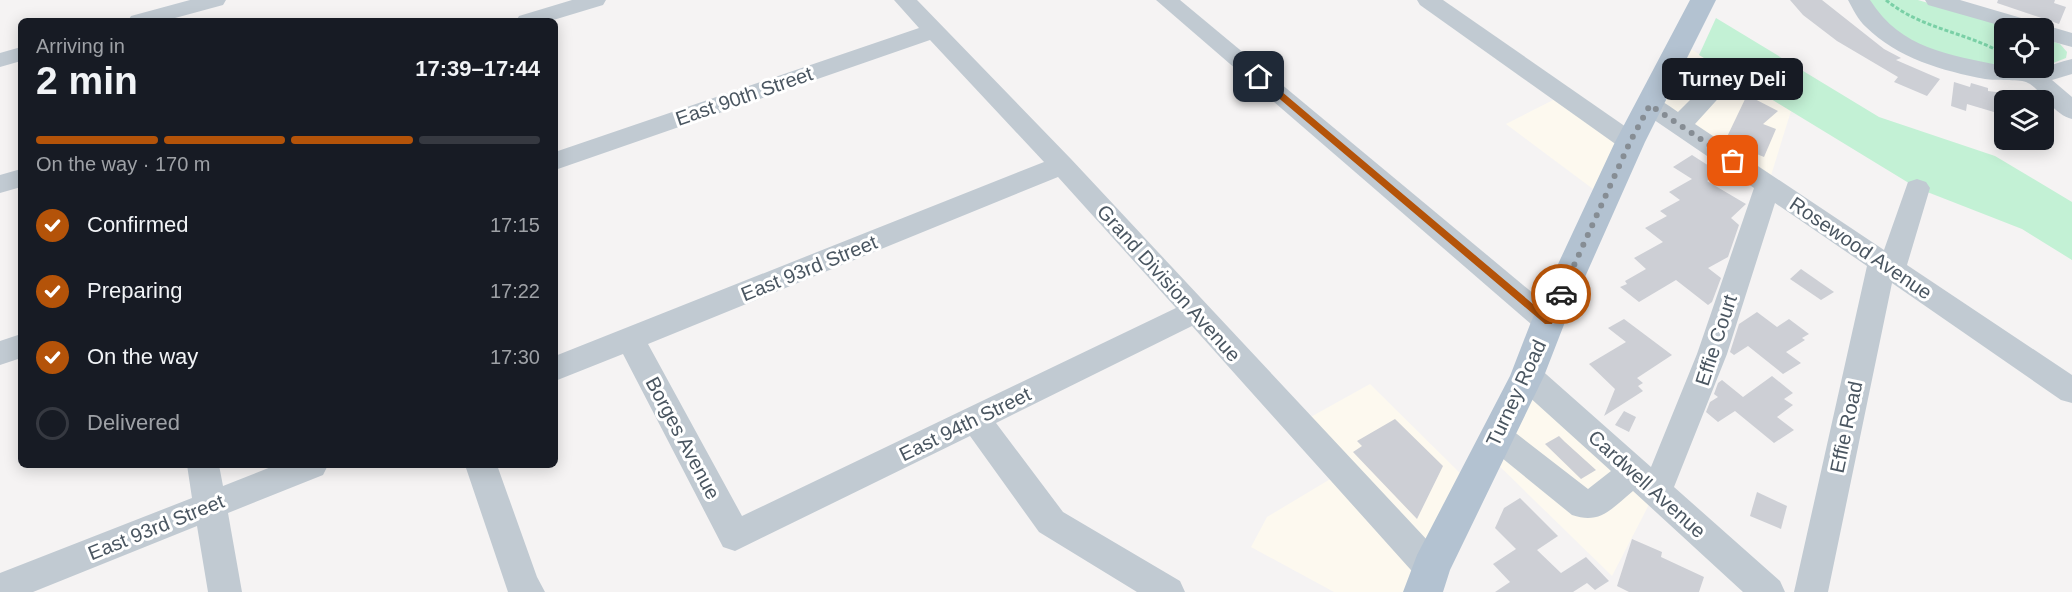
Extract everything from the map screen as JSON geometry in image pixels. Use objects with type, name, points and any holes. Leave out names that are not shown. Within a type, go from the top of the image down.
[{"type":"main road","name":"Turney Road","points":[[1427,580],[1527,376],[1548,322],[1630,142],[1668,69],[1698,2]]},
{"type":"street","points":[[131,0],[136,18]]},
{"type":"street","points":[[148,18],[215,0]]},
{"type":"street","points":[[537,18],[595,0]]},
{"type":"street","name":"Grand Division Avenue","points":[[905,0],[1062,165],[1195,312],[1427,580]]},
{"type":"street","points":[[1167,0],[1548,322]]},
{"type":"street","points":[[1428,0],[1630,142]]},
{"type":"street","points":[[1859,0],[1862,9],[1878,26],[1899,40],[1928,56],[1966,69],[1994,75]]},
{"type":"street","points":[[1936,0],[1998,18]]},
{"type":"street","name":"East 90th Street","points":[[558,160],[933,31]]},
{"type":"street","points":[[2054,35],[2072,40]]},
{"type":"street","points":[[0,60],[18,55]]},
{"type":"street","points":[[2054,72],[2072,66]]},
{"type":"street","points":[[1668,69],[1713,91],[1680,125]]},
{"type":"street","points":[[2036,78],[2072,111]]},
{"type":"street","name":"Rosewood Avenue","points":[[1650,105],[2072,391]]},
{"type":"street","name":"East 93rd Street","points":[[558,368],[1062,165]]},
{"type":"street","points":[[0,184],[18,179]]},
{"type":"street","name":"Effie Court","points":[[1645,482],[1686,423],[1712,354],[1768,185]]},
{"type":"street","name":"Effie Road","points":[[1810,592],[1887,266],[1917,188]]},
{"type":"street","name":"East 94th Street","points":[[735,536],[1195,312]]},
{"type":"street","name":"Borges Avenue","points":[[631,340],[735,536]]},
{"type":"street","points":[[0,353],[18,347]]},
{"type":"street","name":"Cardwell Avenue","points":[[1527,376],[1768,592]]},
{"type":"street","points":[[975,419],[1051,522],[1168,592]]},
{"type":"street","points":[[1497,436],[1584,506],[1589,506],[1645,482]]},
{"type":"street","points":[[203,468],[225,592]]},
{"type":"street","name":"East 93rd Street","points":[[0,589],[304,468]]},
{"type":"street","points":[[483,468],[523,587],[528,592]]},
{"type":"path","points":[[1886,0],[1909,17],[1978,39],[1994,48]]},
{"type":"shaded area","points":[[1681,43],[1791,111],[1768,185],[1650,105]]},
{"type":"shaded area","points":[[1563,95],[1630,142],[1605,198],[1506,124]]},
{"type":"shaded area","points":[[1527,376],[1656,491],[1612,576],[1488,455]]},
{"type":"shaded area","points":[[1370,384],[1472,485],[1423,592],[1334,592],[1251,547],[1267,517],[1342,472],[1298,424]]},
{"type":"green space","points":[[1869,0],[1918,0],[1994,23],[1994,68],[1982,67],[1916,44],[1882,21]]},
{"type":"green space","points":[[1716,18],[1879,117],[1995,156],[2072,202],[2072,260],[2022,229],[1917,188],[1699,55]]},
{"type":"green space","points":[[2054,42],[2060,44],[2067,52],[2066,58],[2054,63]]},
{"type":"building","points":[[1790,0],[1822,0],[1884,49],[1901,58],[1896,60],[1940,79],[1927,96],[1894,82],[1898,77],[1837,41],[1803,15]]},
{"type":"building","points":[[1998,0],[2055,0],[2054,3],[2066,7],[2059,24],[2054,22],[2054,18],[2041,18],[1997,3]]},
{"type":"building","points":[[1954,82],[1970,87],[1971,83],[1994,92],[1994,112],[1967,104],[1966,111],[1951,106]]},
{"type":"building","points":[[1747,95],[1778,111],[1763,124],[1776,129],[1764,157],[1725,141]]},
{"type":"building","points":[[1692,155],[1720,173],[1707,181],[1746,204],[1731,218],[1739,225],[1728,257],[1708,268],[1721,278],[1712,302],[1708,305],[1676,280],[1639,302],[1620,287],[1627,284],[1625,281],[1646,269],[1634,258],[1663,242],[1645,228],[1667,216],[1660,211],[1680,200],[1669,192],[1692,179],[1673,167]]},
{"type":"building","points":[[1801,269],[1834,292],[1821,300],[1790,279]]},
{"type":"building","points":[[1757,312],[1777,327],[1789,319],[1809,334],[1802,338],[1805,340],[1786,352],[1801,363],[1783,374],[1748,346],[1734,355],[1730,352],[1739,324]]},
{"type":"building","points":[[1624,319],[1672,355],[1637,378],[1643,383],[1638,386],[1643,391],[1604,416],[1615,389],[1589,364],[1626,342],[1608,328]]},
{"type":"building","points":[[1772,376],[1793,393],[1784,399],[1793,405],[1777,417],[1794,430],[1774,443],[1735,411],[1718,422],[1706,412],[1710,402],[1718,397],[1714,394],[1718,383],[1722,380],[1743,397]]},
{"type":"building","points":[[1624,411],[1636,417],[1629,432],[1615,425]]},
{"type":"building","points":[[1395,419],[1443,466],[1417,519],[1353,452],[1362,446],[1357,441]]},
{"type":"building","points":[[1559,436],[1596,470],[1581,479],[1545,444]]},
{"type":"building","points":[[1757,492],[1787,506],[1781,529],[1750,516]]},
{"type":"building","points":[[1520,498],[1558,536],[1537,550],[1561,573],[1586,557],[1609,581],[1595,590],[1587,583],[1573,592],[1495,592],[1510,582],[1493,564],[1516,549],[1495,528],[1504,508]]},
{"type":"building","points":[[1632,539],[1662,552],[1661,557],[1704,577],[1699,592],[1629,592],[1617,586]]},
{"type":"way so far","points":[[1561,294],[1630,142],[1650,105],[1733,161]]},
{"type":"place","name":"Turney Deli","points":[[1733,161]]},
{"type":"route","points":[[1259,77],[1548,322],[1561,294]]}]
